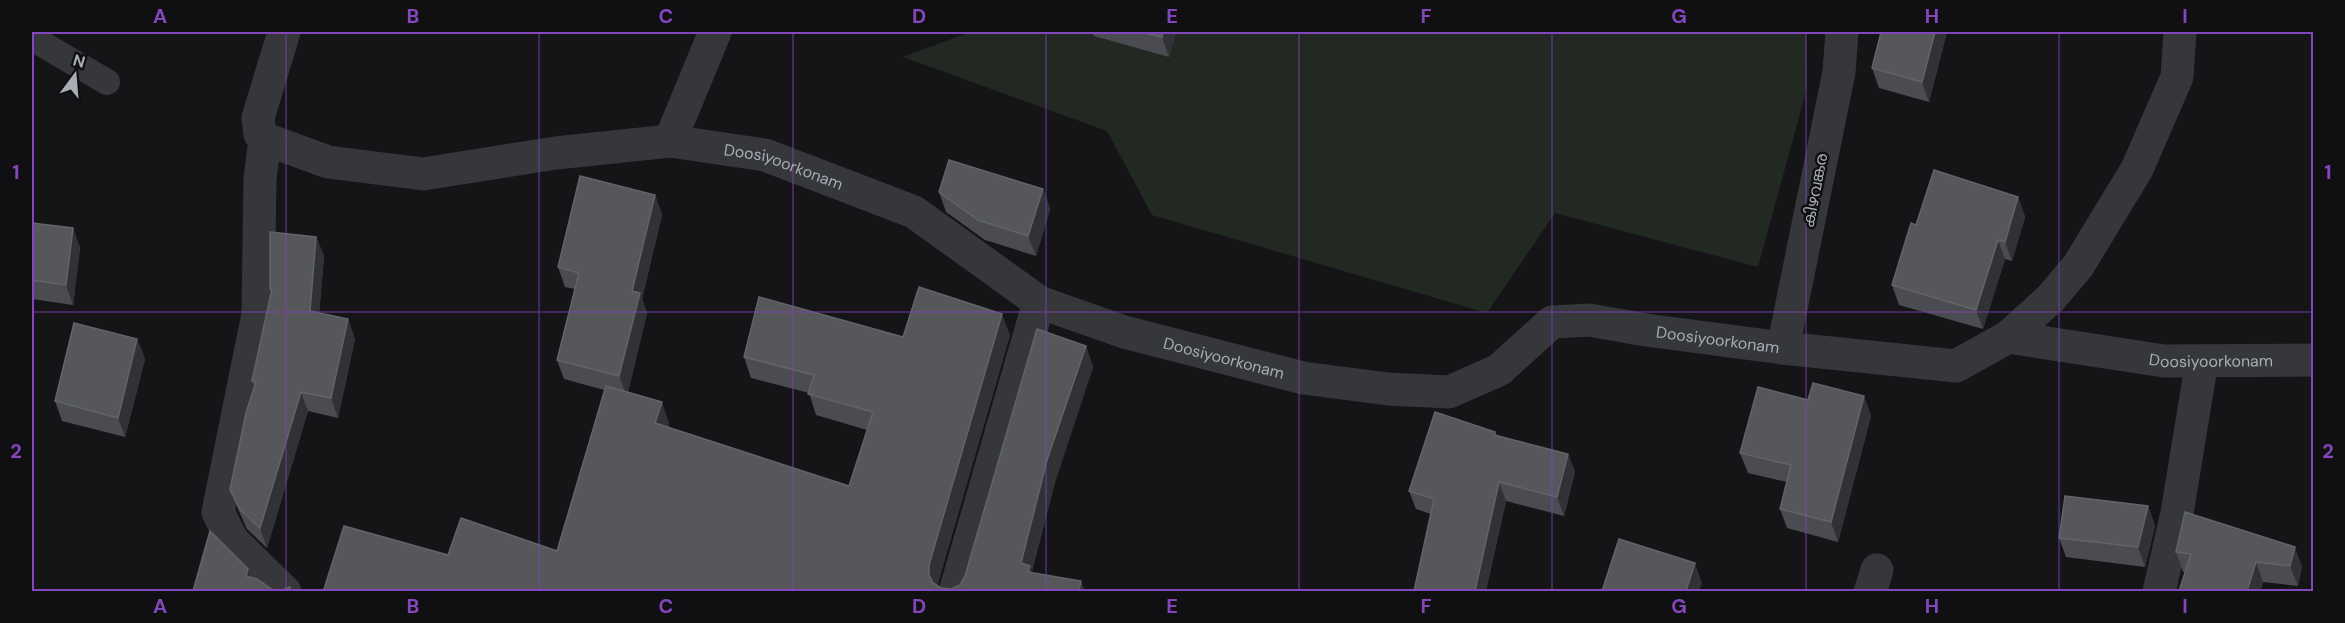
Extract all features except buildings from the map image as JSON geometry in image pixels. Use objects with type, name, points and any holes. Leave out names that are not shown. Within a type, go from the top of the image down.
[{"type":"street","points":[[284,32],[258,118],[260,134],[265,139],[260,179],[258,314],[219,512],[232,540],[285,591]]},
{"type":"street","points":[[670,141],[715,32]]},
{"type":"street","name":"കിഴവങ്കര","points":[[1784,348],[1839,72],[1842,32]]},
{"type":"street","points":[[2008,337],[2050,299],[2078,266],[2137,169],[2177,77],[2180,32]]},
{"type":"street","name":"Doosiyoorkonam","points":[[265,139],[328,162],[423,174],[556,153],[670,141],[765,155],[914,212],[1039,302],[1124,332],[1303,378],[1388,389],[1449,392],[1499,370],[1552,322],[1589,320],[1784,348],[1956,366],[2008,337],[2164,361],[2313,360]]},
{"type":"street","points":[[955,591],[1039,302]]},
{"type":"street","points":[[2159,591],[2177,513],[2202,361]]},
{"type":"lane","points":[[32,38],[108,82]]},
{"type":"shaded area","points":[[970,32],[1806,32],[1807,88],[1758,267],[1555,213],[1487,313],[1152,215],[1107,131],[903,57]]}]
